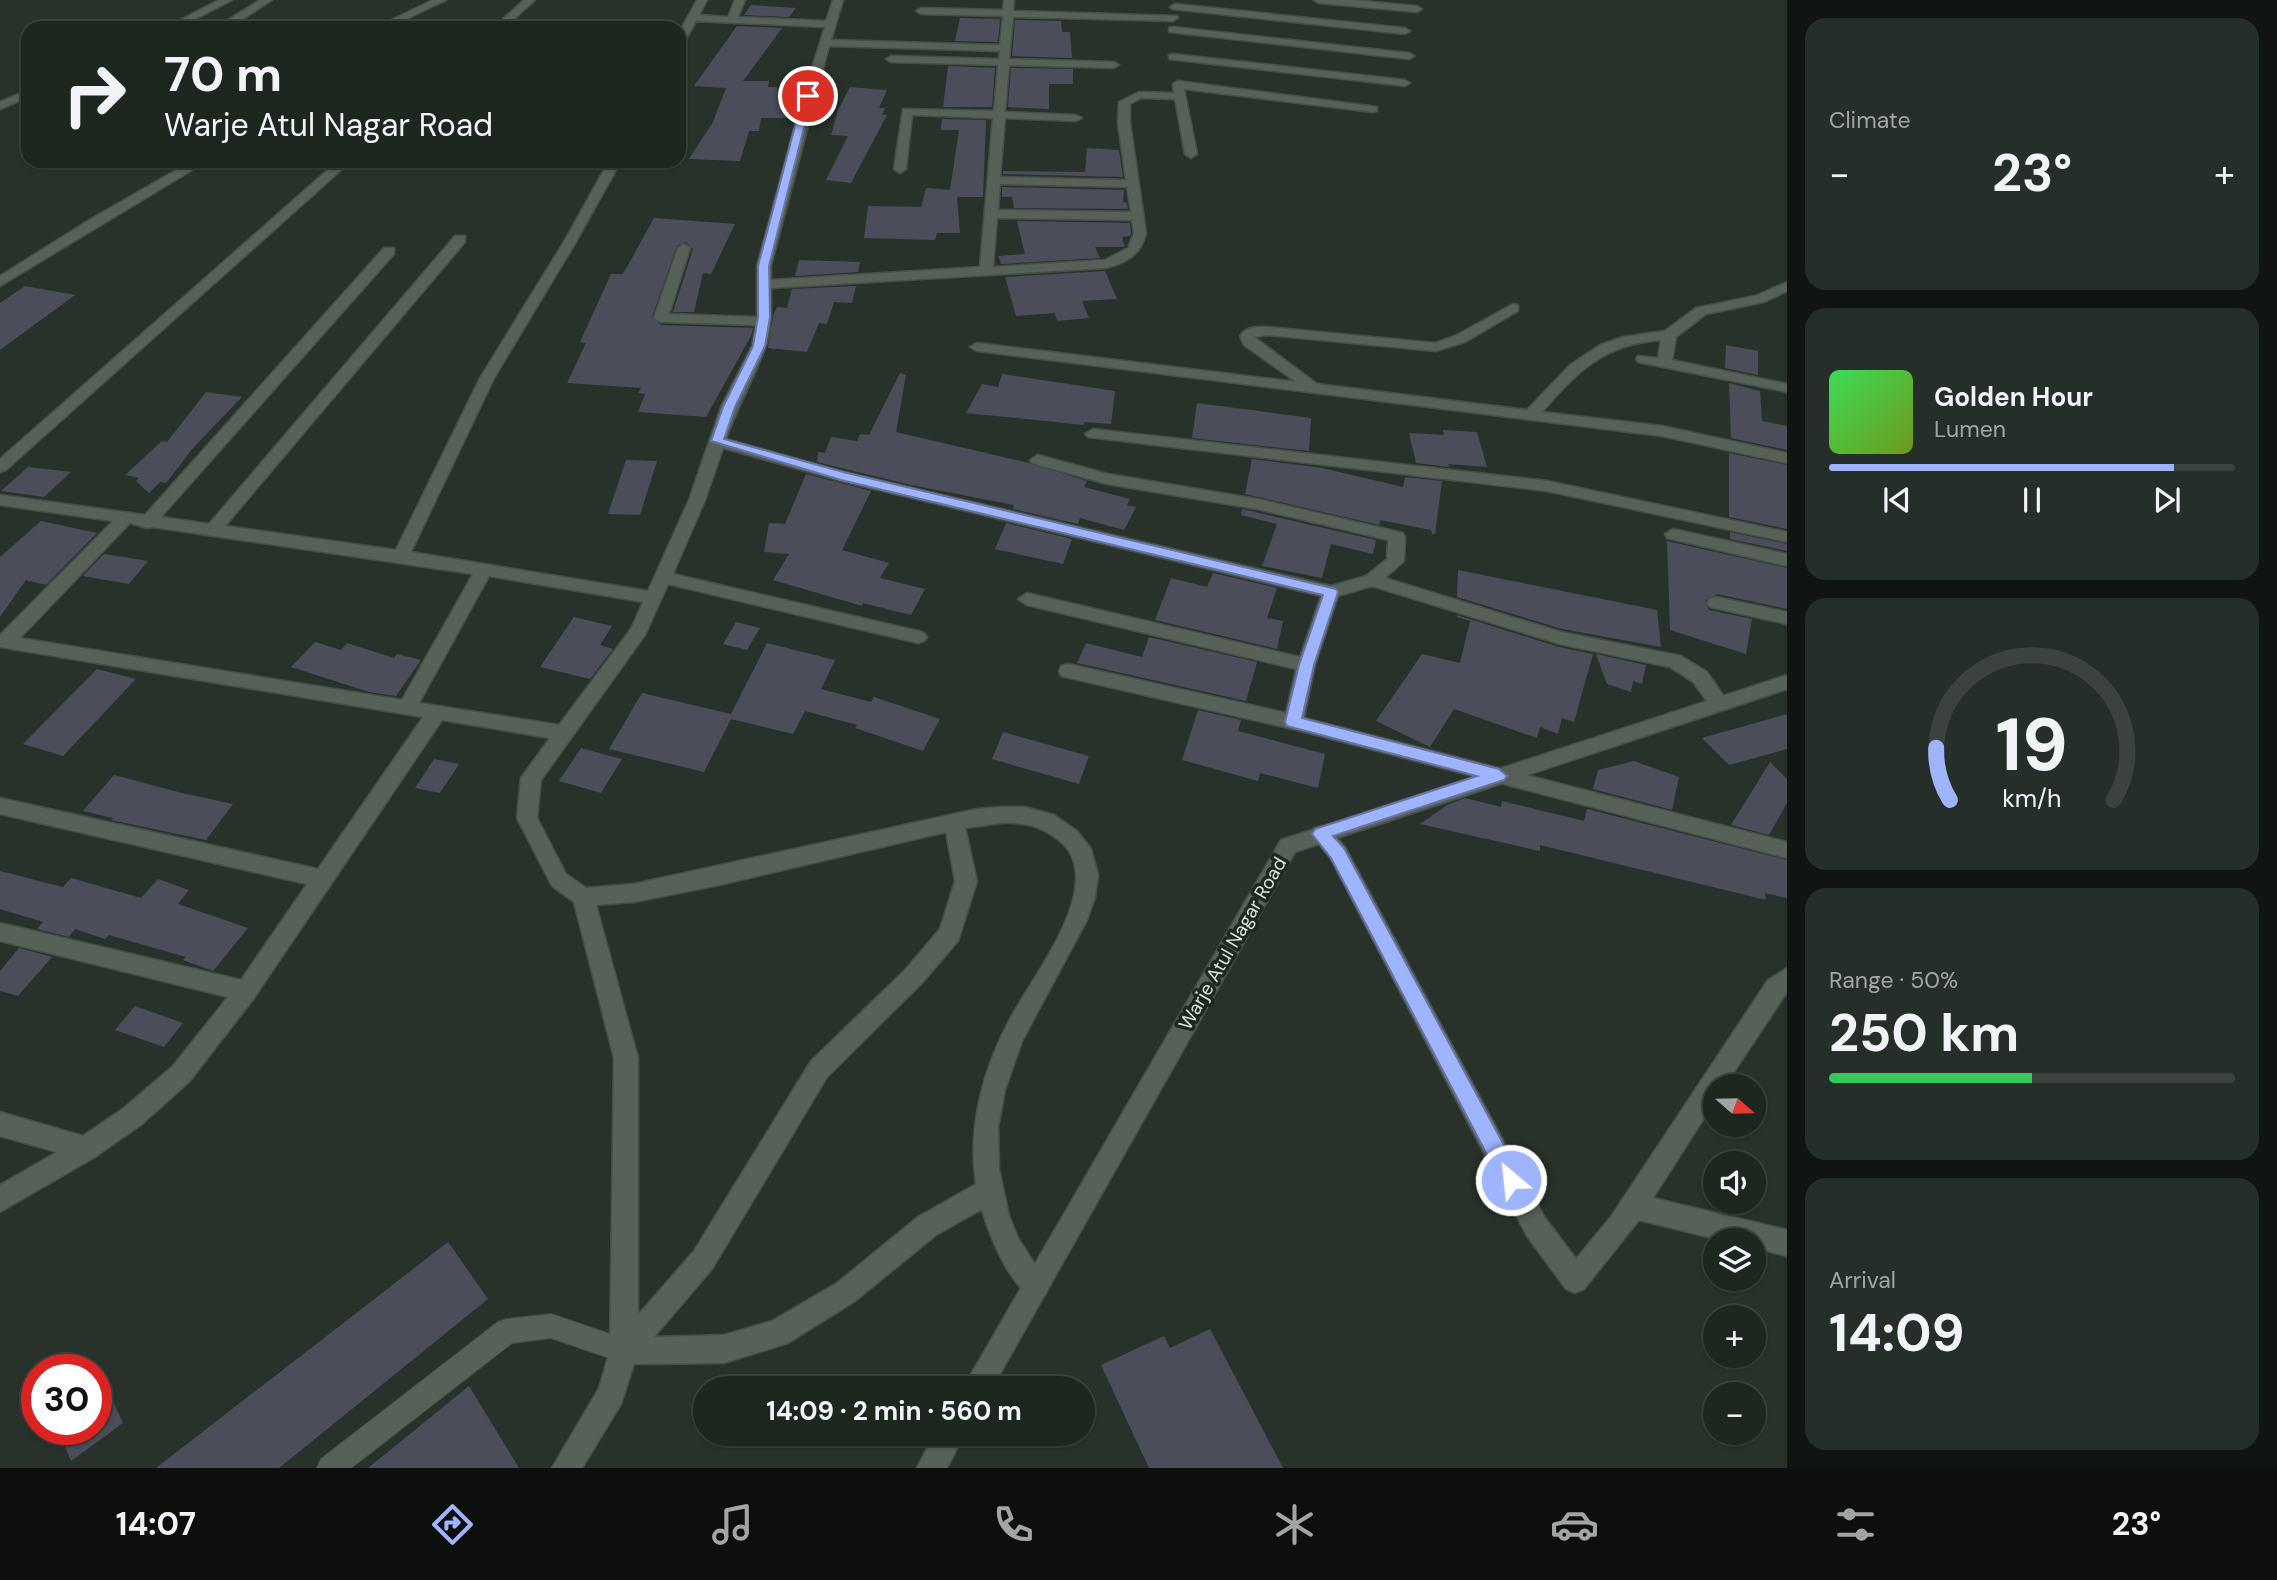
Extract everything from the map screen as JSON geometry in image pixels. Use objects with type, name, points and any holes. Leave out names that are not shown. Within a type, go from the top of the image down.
[{"type":"street","points":[[184,21],[227,0]]},
{"type":"street","points":[[232,21],[267,0]]},
{"type":"street","points":[[395,21],[441,0]]},
{"type":"street","points":[[506,21],[530,0]]},
{"type":"street","points":[[686,30],[702,0]]},
{"type":"street","points":[[732,20],[740,0]]},
{"type":"street","points":[[566,1468],[611,1394],[624,1351],[626,1058],[583,897],[559,880],[527,818],[531,778],[639,631],[697,500],[729,407],[759,346],[763,321],[764,266],[838,0]]},
{"type":"street","points":[[986,272],[1009,0]]},
{"type":"street","points":[[1319,0],[1417,9]]},
{"type":"street","points":[[921,10],[1174,14],[1405,31]]},
{"type":"street","points":[[1174,14],[1409,56]]},
{"type":"street","points":[[1174,14],[1177,76],[1191,154]]},
{"type":"street","points":[[692,18],[830,24]]},
{"type":"street","points":[[824,43],[1006,48]]},
{"type":"street","points":[[891,59],[1114,65]]},
{"type":"street","points":[[1177,76],[1373,109]]},
{"type":"street","points":[[764,284],[986,272],[1117,261],[1126,257],[1138,243],[1137,216],[1124,123],[1125,102],[1177,76],[1405,83]]},
{"type":"street","points":[[0,106],[21,96]]},
{"type":"street","points":[[900,169],[907,111],[1076,118]]},
{"type":"street","points":[[0,282],[95,222],[189,168]]},
{"type":"street","points":[[0,467],[337,168]]},
{"type":"street","points":[[401,556],[487,378],[571,240],[611,168]]},
{"type":"street","points":[[994,180],[1133,184]]},
{"type":"street","points":[[991,214],[1137,216]]},
{"type":"street","points":[[212,531],[460,239]]},
{"type":"street","points":[[684,248],[661,318],[763,321]]},
{"type":"street","points":[[147,523],[389,251]]},
{"type":"street","points":[[1531,415],[1590,355],[1643,335],[1669,335],[1701,311],[1759,299],[1787,286]]},
{"type":"street","points":[[1314,388],[1249,342],[1247,337],[1253,331],[1266,331],[1436,347],[1460,339],[1513,308]]},
{"type":"street","points":[[1664,363],[1669,335]]},
{"type":"street","points":[[977,347],[1662,431],[1787,458]]},
{"type":"street","points":[[1643,359],[1787,388]]},
{"type":"street","points":[[1093,434],[1546,486],[1787,537]]},
{"type":"street","points":[[717,441],[841,476],[1331,592],[1372,580],[1395,561],[1397,537],[1257,504],[1107,479],[1038,460]]},
{"type":"street","points":[[1,501],[401,556],[483,572],[654,598]]},
{"type":"street","points":[[3,642],[124,520]]},
{"type":"street","points":[[1672,534],[1787,560]]},
{"type":"street","points":[[407,708],[483,572]]},
{"type":"street","points":[[663,577],[918,637]]},
{"type":"street","points":[[1372,580],[1559,638],[1675,661],[1700,677],[1720,704]]},
{"type":"street","points":[[1293,722],[1306,665],[1331,592]]},
{"type":"street","points":[[1027,599],[1306,665]]},
{"type":"street","points":[[1716,603],[1787,618]]},
{"type":"street","points":[[3,642],[563,733]]},
{"type":"street","points":[[1068,671],[1293,722],[1787,850]]},
{"type":"street","name":"Warje Atul Nagar Road","points":[[984,1376],[1288,846],[1787,682]]},
{"type":"street","points":[[0,1199],[86,1149],[133,1116],[181,1074],[246,991],[437,712]]},
{"type":"street","points":[[0,806],[323,878]]},
{"type":"street","points":[[583,897],[634,892],[707,878],[977,817],[1009,813],[1046,819],[1077,845],[1085,857],[1084,900],[1073,929],[1017,1029],[994,1090],[984,1149],[1006,1241],[1036,1286]]},
{"type":"street","points":[[624,1351],[703,1260],[819,1069],[914,976],[950,934],[966,881],[954,824]]},
{"type":"street","points":[[1321,834],[1338,853],[1536,1227],[1575,1280],[1634,1206],[1783,985]]},
{"type":"street","points":[[0,932],[156,972],[246,991]]},
{"type":"street","points":[[0,1124],[86,1149]]},
{"type":"street","points":[[624,1351],[724,1349],[778,1333],[846,1292],[927,1226],[992,1189]]},
{"type":"street","points":[[1634,1206],[1787,1242]]},
{"type":"street","points":[[931,1468],[944,1446]]},
{"type":"lane","points":[[330,1468],[507,1331],[551,1326],[624,1351]]},
{"type":"building","points":[[751,5],[796,8],[789,17],[744,15]]},
{"type":"building","points":[[960,18],[1000,19],[998,42],[955,41]]},
{"type":"building","points":[[1015,20],[1061,21],[1062,32],[1070,32],[1072,58],[1012,56]]},
{"type":"building","points":[[737,26],[782,28],[743,81],[769,81],[768,87],[777,87],[777,92],[792,92],[786,118],[761,118],[759,131],[749,131],[740,161],[689,159],[713,122],[726,88],[694,86]]},
{"type":"building","points":[[948,66],[995,68],[992,107],[943,107]]},
{"type":"building","points":[[1011,68],[1073,69],[1073,84],[1049,84],[1049,109],[1008,107]]},
{"type":"building","points":[[850,87],[887,90],[879,108],[885,108],[882,115],[887,115],[851,183],[826,180],[848,136],[831,135],[838,110]]},
{"type":"building","points":[[942,119],[986,120],[983,197],[957,197],[960,233],[937,233],[935,240],[864,238],[868,206],[921,207],[926,188],[950,190],[959,130],[941,130]]},
{"type":"building","points":[[1087,148],[1119,150],[1123,177],[1003,174],[1003,171],[1085,172]]},
{"type":"building","points":[[1002,187],[1124,190],[1123,202],[1127,203],[1128,209],[1014,208],[1012,197],[1002,197]]},
{"type":"building","points":[[654,218],[735,224],[711,274],[703,273],[694,312],[673,312],[693,249],[685,242],[677,246],[652,317],[661,325],[753,328],[706,417],[638,412],[645,394],[638,393],[641,388],[567,383],[586,343],[580,342],[611,274],[623,274]]},
{"type":"building","points":[[1017,221],[1130,223],[1131,233],[1130,236],[1122,237],[1125,247],[1095,247],[1100,258],[1001,264],[998,256],[1025,254]]},
{"type":"building","points":[[799,260],[860,262],[858,272],[795,276]]},
{"type":"building","points":[[1105,271],[1117,299],[1082,301],[1089,318],[1057,321],[1055,313],[1016,316],[1005,277]]},
{"type":"building","points":[[25,286],[75,295],[0,350],[0,303]]},
{"type":"building","points":[[856,286],[852,303],[834,302],[827,324],[819,323],[807,352],[768,348],[773,316],[777,307],[787,308],[792,289]]},
{"type":"building","points":[[1726,345],[1758,351],[1758,375],[1725,368]]},
{"type":"building","points":[[900,373],[906,375],[896,432],[1029,463],[1087,481],[1084,487],[1130,499],[1127,505],[1136,507],[1124,530],[1080,518],[1078,524],[1013,509],[1014,505],[911,485],[817,462],[818,452],[825,453],[831,437],[857,441],[860,434],[869,435]]},
{"type":"building","points":[[1002,374],[1115,391],[1111,424],[1084,422],[1084,425],[966,413],[982,384],[998,387]]},
{"type":"building","points":[[1729,383],[1760,391],[1762,421],[1787,426],[1787,450],[1731,438]]},
{"type":"building","points":[[206,392],[242,397],[193,448],[166,483],[160,482],[149,493],[136,481],[139,478],[125,475],[162,441],[167,442]]},
{"type":"building","points":[[1197,403],[1311,418],[1309,451],[1192,438]]},
{"type":"building","points":[[1443,430],[1477,432],[1487,467],[1448,464],[1449,467],[1416,463],[1409,433],[1444,435]]},
{"type":"building","points":[[1729,453],[1787,465],[1787,529],[1729,517]]},
{"type":"building","points":[[1252,459],[1322,468],[1403,487],[1405,477],[1442,481],[1435,534],[1432,534],[1431,530],[1380,520],[1379,525],[1245,494]]},
{"type":"building","points":[[626,460],[657,461],[640,515],[608,514]]},
{"type":"building","points":[[28,467],[71,472],[44,497],[1,491]]},
{"type":"building","points":[[806,474],[871,491],[842,550],[889,563],[880,578],[925,589],[911,615],[863,603],[862,606],[773,580],[789,554],[764,552],[769,523],[785,524]]},
{"type":"building","points":[[1242,509],[1376,540],[1373,554],[1331,544],[1322,578],[1262,566],[1277,524],[1241,515]]},
{"type":"building","points":[[41,521],[97,533],[46,585],[26,580],[0,617],[0,557]]},
{"type":"building","points":[[1006,523],[1072,539],[1063,564],[995,549]]},
{"type":"building","points":[[1730,532],[1787,544],[1787,551],[1730,539]]},
{"type":"building","points":[[1667,541],[1787,568],[1787,609],[1717,594],[1705,601],[1709,610],[1752,619],[1746,654],[1670,630]]},
{"type":"building","points":[[104,554],[148,561],[129,584],[83,576]]},
{"type":"building","points":[[1458,570],[1657,610],[1661,647],[1562,629],[1457,597]]},
{"type":"building","points":[[1213,573],[1277,588],[1267,618],[1283,621],[1277,649],[1155,620],[1171,578],[1207,587]]},
{"type":"building","points":[[1457,615],[1559,647],[1593,654],[1574,722],[1562,718],[1558,734],[1540,727],[1537,738],[1454,709],[1430,747],[1376,721],[1422,654],[1460,663],[1470,621]]},
{"type":"building","points":[[574,617],[612,626],[600,645],[613,649],[590,679],[540,667]]},
{"type":"building","points":[[736,622],[760,628],[747,650],[723,644]]},
{"type":"building","points":[[1149,637],[1257,662],[1246,701],[1077,663],[1086,643],[1142,657]]},
{"type":"building","points":[[315,642],[341,650],[347,643],[394,658],[397,654],[421,660],[396,696],[369,692],[291,667]]},
{"type":"building","points":[[767,643],[835,660],[821,689],[871,702],[874,697],[940,719],[923,751],[855,728],[857,725],[805,711],[793,734],[731,719],[704,772],[609,749],[642,693],[731,714]]},
{"type":"building","points":[[1596,654],[1646,665],[1642,684],[1633,681],[1631,692],[1607,684]]},
{"type":"building","points":[[97,669],[136,679],[63,756],[23,744]]},
{"type":"building","points":[[1198,710],[1241,720],[1238,731],[1325,754],[1318,788],[1260,773],[1258,781],[1182,760]]},
{"type":"building","points":[[1787,714],[1787,749],[1729,765],[1702,738]]},
{"type":"building","points":[[1003,732],[1089,756],[1079,784],[992,759]]},
{"type":"building","points":[[581,748],[622,759],[601,793],[559,781]]},
{"type":"building","points":[[434,759],[459,764],[440,793],[415,788]]},
{"type":"building","points":[[1634,761],[1679,777],[1672,810],[1593,789],[1598,770]]},
{"type":"building","points":[[1770,762],[1787,779],[1787,803],[1769,835],[1731,825]]},
{"type":"building","points":[[114,775],[233,804],[206,840],[111,820],[113,818],[83,811]]},
{"type":"building","points":[[1465,798],[1501,807],[1502,801],[1584,821],[1587,809],[1787,860],[1787,898],[1765,893],[1766,900],[1540,845],[1540,851],[1420,824],[1447,805]]},
{"type":"building","points":[[0,871],[63,887],[71,878],[141,898],[158,879],[189,890],[178,904],[248,928],[213,971],[183,960],[186,957],[109,935],[105,939],[75,929],[69,937],[37,929],[43,922],[0,909]]},
{"type":"building","points":[[19,948],[52,957],[18,996],[0,991],[0,971]]},
{"type":"building","points":[[135,1006],[183,1023],[164,1047],[115,1030]]},
{"type":"building","points":[[448,1242],[488,1299],[279,1468],[156,1468]]},
{"type":"building","points":[[1210,1329],[1283,1468],[1149,1468],[1101,1365],[1164,1336],[1170,1348]]},
{"type":"building","points":[[469,1386],[519,1468],[368,1468]]},
{"type":"building","points":[[112,1399],[123,1423],[112,1431]]},
{"type":"building","points":[[64,1445],[93,1445],[71,1461]]},
{"type":"route","points":[[808,96],[764,266],[764,317],[759,346],[729,407],[717,441],[841,476],[1331,592],[1306,665],[1293,722],[1499,776],[1321,834],[1338,853],[1511,1180]]}]
